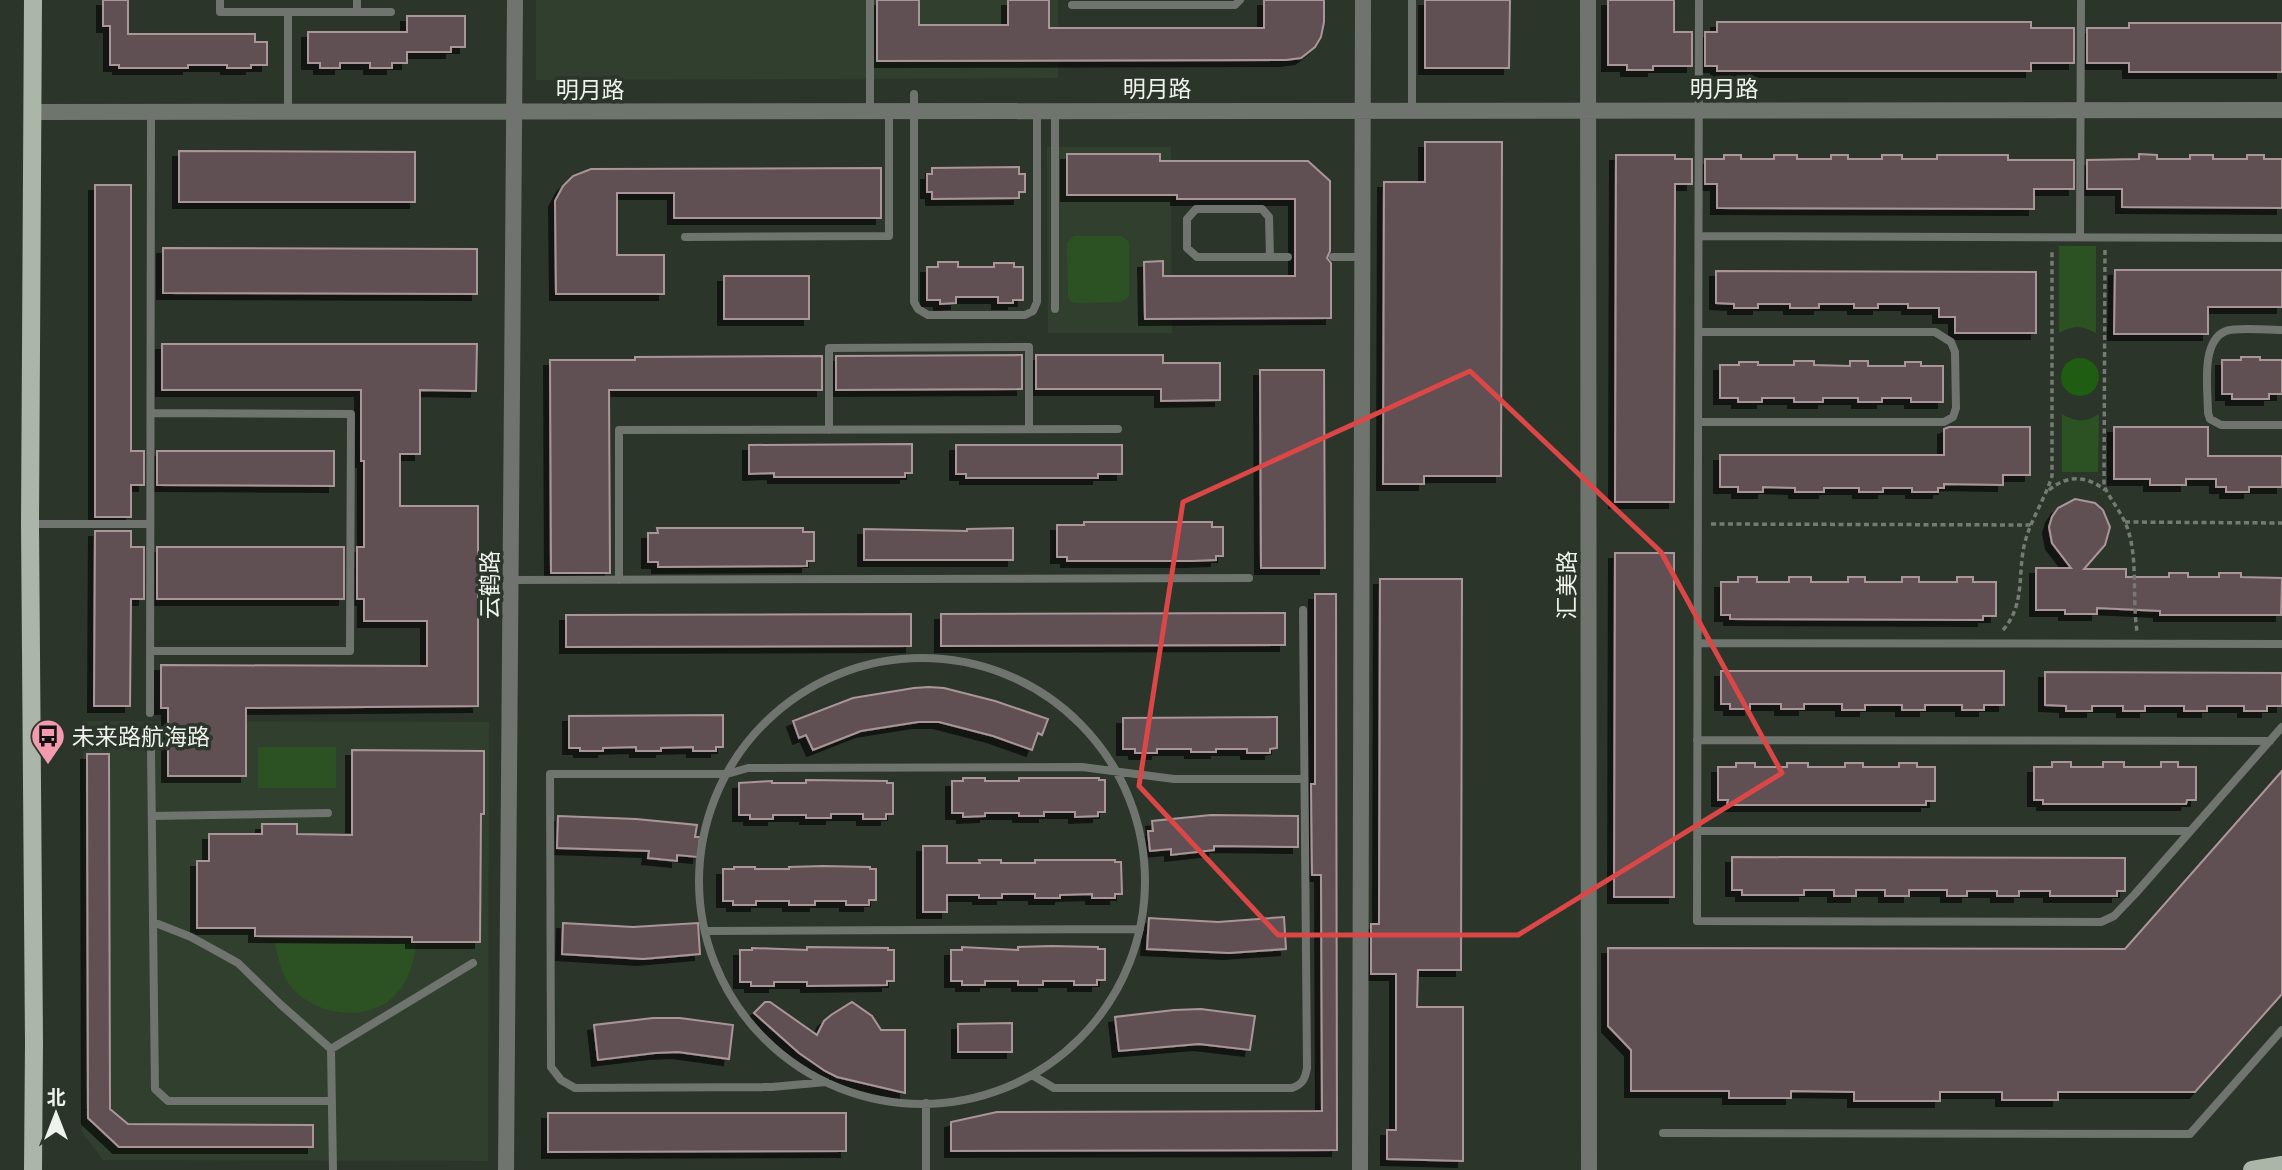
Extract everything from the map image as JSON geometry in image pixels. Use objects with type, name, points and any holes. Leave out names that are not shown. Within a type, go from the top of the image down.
[{"type":"main road","points":[[33,0],[30,524],[33,1170]]},
{"type":"main road","points":[[2252,1170],[2282,1165]]},
{"type":"street","name":"云鹤路","points":[[506,1170],[515,0]]},
{"type":"street","points":[[1360,1170],[1363,0]]},
{"type":"street","name":"汇美路","points":[[1588,0],[1589,1170]]},
{"type":"street","name":"明月路","points":[[32,112],[2282,110]]},
{"type":"lane","points":[[220,0],[220,12],[391,12]]},
{"type":"lane","points":[[357,0],[357,12]]},
{"type":"lane","points":[[870,0],[870,111]]},
{"type":"lane","points":[[1072,5],[1235,5],[1240,0]]},
{"type":"lane","points":[[1412,0],[1412,111]]},
{"type":"lane","points":[[1699,0],[1697,921],[2101,922],[2114,916],[2282,727]]},
{"type":"lane","points":[[2080,237],[2081,0]]},
{"type":"lane","points":[[288,12],[288,112]]},
{"type":"lane","points":[[914,94],[915,302],[918,309],[928,315],[1025,315],[1033,310],[1037,302],[1037,111]]},
{"type":"lane","points":[[685,237],[889,236],[889,111]]},
{"type":"lane","points":[[1055,111],[1055,309]]},
{"type":"lane","points":[[150,713],[151,112]]},
{"type":"lane","points":[[1270,257],[1269,217],[1262,209],[1196,209],[1187,219],[1187,248],[1197,257],[1270,257],[1288,257]]},
{"type":"lane","points":[[1699,236],[2282,237]]},
{"type":"lane","points":[[1333,257],[1362,257]]},
{"type":"lane","points":[[2282,330],[2227,330],[2208,348],[2210,419],[2221,425],[2282,425]]},
{"type":"lane","points":[[1698,422],[1944,422],[1953,417],[1956,408],[1955,352],[1951,342],[1935,332],[1699,332]]},
{"type":"lane","points":[[829,429],[829,348],[1029,347],[1029,429]]},
{"type":"lane","points":[[150,413],[351,414],[350,651],[150,651]]},
{"type":"lane","points":[[619,580],[619,430],[1118,429]]},
{"type":"lane","points":[[30,524],[150,524]]},
{"type":"lane","points":[[511,580],[1249,578]]},
{"type":"lane","points":[[1032,1075],[1054,1088],[1292,1088],[1304,1080],[1307,1068],[1303,610]]},
{"type":"lane","points":[[1698,643],[2282,644]]},
{"type":"lane","points":[[928,659],[978,666],[1003,674],[1037,691],[1069,713],[1087,731],[1116,771],[1135,814],[1141,838],[1146,885],[1140,929],[1123,979],[1101,1013],[1075,1043],[1032,1075],[983,1095],[957,1101],[926,1103],[877,1099],[826,1082],[803,1069],[761,1035],[729,993],[717,969],[705,930],[699,892],[703,839],[710,813],[727,774],[747,743],[784,706],[839,675],[876,663],[928,659]]},
{"type":"lane","points":[[1698,740],[2270,741]]},
{"type":"lane","points":[[150,751],[155,1089],[168,1101],[332,1101]]},
{"type":"lane","points":[[826,1082],[772,1087],[575,1088],[561,1080],[551,1067],[550,774],[727,774],[762,767],[1082,766],[1174,779],[1304,779]]},
{"type":"lane","points":[[152,816],[328,813]]},
{"type":"lane","points":[[1697,831],[2190,831]]},
{"type":"lane","points":[[153,922],[191,937],[239,963],[331,1049],[333,1170]]},
{"type":"lane","points":[[705,930],[1140,929]]},
{"type":"lane","points":[[331,1049],[473,963]]},
{"type":"lane","points":[[1663,1132],[2190,1134],[2282,1030]]},
{"type":"lane","points":[[926,1103],[926,1170]]},
{"type":"path","points":[[1992,644],[2008,625],[2019,601],[2022,555],[2052,476],[2053,237]]},
{"type":"path","points":[[2105,237],[2104,486],[2125,522],[2131,545],[2135,619],[2141,644]]},
{"type":"path","points":[[2048,492],[2057,483],[2070,478],[2083,478],[2106,491]]},
{"type":"path","points":[[2125,522],[2282,523]]},
{"type":"path","points":[[1698,524],[2032,525]]},
{"type":"highlighted area","points":[[1470,371],[1661,552],[1782,773],[1518,935],[1278,935],[1139,786],[1183,502]]},
{"type":"shaded area","points":[[536,0],[1058,0],[1058,78],[536,80]]},
{"type":"shaded area","points":[[1047,147],[1171,147],[1172,333],[1048,333]]},
{"type":"shaded area","points":[[1074,236],[1122,236],[1129,242],[1129,296],[1122,302],[1070,301],[1067,243]]},
{"type":"shaded area","points":[[2059,246],[2096,246],[2096,333],[2077,327],[2059,333]]},
{"type":"shaded area","points":[[2080,358],[2094,363],[2099,377],[2094,391],[2080,396],[2066,391],[2061,377],[2066,363]]},
{"type":"shaded area","points":[[2062,414],[2080,420],[2099,414],[2098,472],[2062,472]]},
{"type":"shaded area","points":[[83,721],[489,722],[488,1161],[103,1160],[82,1132]]},
{"type":"shaded area","points":[[258,747],[336,747],[336,788],[258,788]]},
{"type":"shaded area","points":[[275,943],[416,944],[410,971],[396,994],[385,1004],[356,1013],[325,1009],[299,995],[284,974]]},
{"type":"building","points":[[103,0],[128,0],[128,34],[255,34],[255,42],[267,42],[267,65],[251,65],[251,68],[188,65],[188,68],[119,68],[119,65],[110,65],[110,26],[103,26]]},
{"type":"building","points":[[877,0],[919,0],[919,25],[1008,25],[1008,0],[1049,0],[1049,28],[1264,28],[1264,0],[1324,0],[1324,22],[1321,37],[1315,47],[1301,58],[1286,60],[877,61]]},
{"type":"building","points":[[1425,0],[1510,0],[1509,68],[1425,68]]},
{"type":"building","points":[[1608,0],[1674,0],[1674,32],[1692,32],[1692,66],[1653,66],[1653,70],[1627,70],[1627,65],[1608,65]]},
{"type":"building","points":[[407,16],[465,16],[465,47],[451,47],[451,52],[407,52],[407,63],[392,63],[392,68],[370,68],[370,63],[340,63],[340,68],[320,68],[320,63],[308,63],[308,32],[407,32]]},
{"type":"building","points":[[1717,22],[2031,22],[2031,28],[2074,28],[2074,63],[2031,63],[2031,71],[1717,71],[1717,66],[1705,66],[1705,32],[1717,32]]},
{"type":"building","points":[[2129,23],[2282,23],[2282,72],[2129,72],[2129,63],[2087,63],[2087,28],[2129,28]]},
{"type":"building","points":[[1425,142],[1502,142],[1501,476],[1424,476],[1424,484],[1383,484],[1384,182],[1425,182]]},
{"type":"building","points":[[179,151],[415,152],[415,202],[179,202]]},
{"type":"building","points":[[1067,154],[1160,154],[1160,161],[1308,161],[1330,181],[1330,251],[1327,258],[1331,263],[1331,318],[1145,319],[1144,262],[1163,261],[1163,276],[1295,276],[1295,199],[1067,195]]},
{"type":"building","points":[[2139,154],[2157,155],[2157,159],[2190,159],[2190,155],[2213,155],[2213,159],[2247,159],[2247,155],[2264,155],[2264,159],[2282,159],[2282,208],[2122,207],[2122,189],[2087,189],[2087,160],[2139,159]]},
{"type":"building","points":[[1616,155],[1675,155],[1675,159],[1692,159],[1692,184],[1675,184],[1674,502],[1615,502]]},
{"type":"building","points":[[1724,155],[1741,155],[1741,159],[1774,159],[1774,155],[1797,155],[1797,159],[1831,159],[1831,155],[1848,155],[1848,159],[1882,159],[1882,155],[1902,155],[1902,159],[1937,159],[1937,155],[2008,155],[2008,160],[2074,160],[2074,189],[2034,189],[2034,209],[1717,208],[1717,184],[1705,184],[1705,159],[1724,159]]},
{"type":"building","points":[[1019,167],[1019,174],[1025,174],[1025,192],[1019,192],[1019,198],[932,199],[932,192],[927,192],[927,174],[932,174],[932,168]]},
{"type":"building","points":[[881,168],[881,218],[674,218],[674,193],[617,193],[617,255],[664,255],[664,294],[556,294],[555,201],[563,186],[573,176],[591,169]]},
{"type":"building","points":[[95,185],[131,185],[131,451],[144,451],[144,485],[131,485],[131,517],[95,517]]},
{"type":"building","points":[[163,248],[477,249],[477,294],[163,293]]},
{"type":"building","points":[[938,262],[958,262],[958,267],[994,267],[994,263],[1014,263],[1014,267],[1023,267],[1023,300],[998,303],[998,297],[956,297],[956,303],[940,304],[940,300],[927,300],[927,267],[938,267]]},
{"type":"building","points":[[2115,270],[2282,270],[2282,307],[2208,307],[2208,334],[2114,334]]},
{"type":"building","points":[[1716,271],[2036,272],[2036,333],[1955,333],[1955,317],[1939,317],[1939,308],[1908,308],[1908,304],[1878,304],[1878,308],[1854,308],[1854,304],[1819,304],[1819,308],[1790,308],[1790,304],[1758,304],[1758,308],[1734,308],[1734,304],[1716,303]]},
{"type":"building","points":[[724,276],[809,276],[809,319],[724,319]]},
{"type":"building","points":[[162,344],[477,344],[476,391],[420,390],[420,454],[400,454],[400,506],[478,506],[478,706],[246,708],[246,776],[168,776],[168,708],[161,708],[161,665],[427,666],[427,621],[364,621],[364,599],[357,599],[357,547],[364,547],[361,390],[162,390]]},
{"type":"building","points":[[1022,355],[1022,389],[836,390],[836,356]]},
{"type":"building","points":[[1036,355],[1163,355],[1163,363],[1220,363],[1220,400],[1161,401],[1161,389],[1036,389]]},
{"type":"building","points":[[822,356],[822,390],[609,390],[610,573],[551,573],[550,360]]},
{"type":"building","points":[[2241,357],[2282,360],[2282,394],[2269,394],[2269,399],[2232,399],[2232,394],[2222,394],[2222,360],[2241,360]]},
{"type":"building","points":[[1794,361],[1814,361],[1814,365],[1850,366],[1850,361],[1868,361],[1868,366],[1905,366],[1905,362],[1921,362],[1921,366],[1943,366],[1943,402],[1911,402],[1911,398],[1882,398],[1882,402],[1858,402],[1858,398],[1823,398],[1823,402],[1794,402],[1794,398],[1762,398],[1762,402],[1738,402],[1738,398],[1720,398],[1720,365],[1758,362],[1758,365],[1794,365]]},
{"type":"building","points":[[1260,370],[1324,370],[1325,568],[1261,568]]},
{"type":"building","points":[[2030,427],[2030,475],[2003,475],[2003,485],[1944,484],[1944,488],[1938,488],[1938,492],[1912,492],[1912,488],[1883,488],[1883,492],[1859,492],[1859,488],[1824,488],[1824,492],[1795,492],[1795,488],[1763,487],[1763,492],[1738,492],[1738,487],[1720,487],[1720,455],[1944,455],[1944,429]]},
{"type":"building","points":[[2114,427],[2208,427],[2208,456],[2282,456],[2282,487],[2249,487],[2249,492],[2226,492],[2226,487],[2216,487],[2216,479],[2186,479],[2186,485],[2150,485],[2150,479],[2114,479]]},
{"type":"building","points":[[912,444],[912,473],[905,473],[905,477],[774,477],[774,473],[749,474],[749,445]]},
{"type":"building","points":[[956,445],[1122,445],[1122,474],[1098,474],[1098,478],[966,478],[966,474],[956,474]]},
{"type":"building","points":[[157,451],[334,451],[334,486],[157,485]]},
{"type":"building","points":[[2075,499],[2095,503],[2103,510],[2110,527],[2105,545],[2084,569],[2126,569],[2126,577],[2169,577],[2169,573],[2188,573],[2188,577],[2219,577],[2219,573],[2241,573],[2241,577],[2282,578],[2281,615],[2160,615],[2160,611],[2097,608],[2097,614],[2065,614],[2065,610],[2036,610],[2036,568],[2071,568],[2052,543],[2049,527],[2058,508]]},
{"type":"building","points":[[1084,522],[1212,522],[1212,527],[1223,527],[1223,556],[1216,556],[1216,560],[1192,561],[1067,561],[1067,557],[1057,557],[1057,525],[1084,525]]},
{"type":"building","points":[[657,528],[803,528],[803,532],[814,532],[814,561],[807,561],[807,566],[658,567],[658,562],[648,562],[648,533],[658,533]]},
{"type":"building","points":[[1013,528],[1013,560],[864,560],[864,529],[967,531]]},
{"type":"building","points":[[95,531],[131,531],[131,547],[144,547],[144,599],[131,599],[130,706],[94,706]]},
{"type":"building","points":[[157,547],[344,547],[344,599],[157,599]]},
{"type":"building","points":[[1615,553],[1674,553],[1674,897],[1614,897]]},
{"type":"building","points":[[1738,577],[1757,577],[1757,582],[1789,582],[1789,577],[1811,577],[1811,582],[1848,582],[1848,577],[1865,577],[1865,582],[1902,582],[1902,577],[1919,577],[1919,582],[1957,582],[1957,577],[1973,577],[1973,582],[1996,582],[1996,616],[1983,616],[1983,620],[1730,619],[1730,615],[1721,615],[1721,582],[1738,582]]},
{"type":"building","points":[[1380,579],[1462,579],[1461,970],[1418,970],[1417,1007],[1463,1007],[1463,1161],[1387,1159],[1387,1130],[1396,1130],[1396,974],[1371,974],[1371,924],[1379,924]]},
{"type":"building","points":[[1315,594],[1336,594],[1337,1150],[951,1151],[951,1122],[997,1112],[1322,1111],[1321,875],[1312,875]]},
{"type":"building","points":[[1285,613],[1285,645],[941,646],[941,614]]},
{"type":"building","points":[[911,614],[911,646],[566,647],[566,615]]},
{"type":"building","points":[[1721,671],[2004,671],[2004,705],[1984,705],[1984,710],[1962,710],[1962,705],[1925,705],[1925,710],[1902,710],[1902,705],[1865,705],[1865,710],[1842,710],[1842,704],[1804,704],[1804,709],[1781,709],[1781,704],[1750,704],[1750,709],[1730,709],[1730,704],[1721,704]]},
{"type":"building","points":[[2045,672],[2282,673],[2282,706],[2267,706],[2267,711],[2244,711],[2244,706],[2207,706],[2207,711],[2184,711],[2184,706],[2145,706],[2145,711],[2123,711],[2123,706],[2092,706],[2092,711],[2066,711],[2066,706],[2045,705]]},
{"type":"building","points":[[929,687],[944,688],[995,701],[1048,719],[1042,735],[1038,733],[1032,750],[993,736],[939,722],[918,722],[861,731],[813,750],[806,735],[799,738],[793,721],[853,698]]},
{"type":"building","points":[[723,715],[723,747],[716,747],[716,751],[693,751],[693,747],[661,748],[661,751],[636,751],[636,747],[603,748],[603,751],[569,748],[569,716]]},
{"type":"building","points":[[1277,717],[1277,748],[1270,749],[1270,753],[1247,753],[1247,749],[1191,752],[1191,749],[1157,749],[1157,753],[1135,753],[1135,749],[1123,749],[1123,718]]},
{"type":"building","points":[[352,750],[484,751],[480,942],[412,942],[412,937],[255,936],[255,928],[197,928],[197,861],[209,861],[209,834],[262,834],[262,824],[297,824],[297,834],[352,835]]},
{"type":"building","points":[[87,754],[109,754],[110,1109],[128,1124],[313,1125],[313,1147],[119,1147],[88,1118]]},
{"type":"building","points":[[2052,762],[2071,762],[2071,767],[2103,767],[2103,762],[2124,762],[2124,767],[2161,767],[2161,762],[2178,762],[2178,767],[2196,767],[2196,800],[2187,800],[2186,804],[2043,804],[2043,800],[2034,800],[2034,767],[2052,767]]},
{"type":"building","points":[[1736,763],[1755,763],[1755,767],[1787,767],[1787,763],[1808,763],[1808,767],[1845,767],[1845,763],[1863,763],[1863,767],[1899,767],[1899,763],[1917,763],[1917,767],[1935,767],[1935,801],[1926,801],[1926,805],[1727,805],[1728,800],[1718,800],[1718,767],[1736,767]]},
{"type":"building","points":[[2282,771],[2282,994],[2195,1092],[2058,1092],[2058,1100],[2002,1100],[2002,1092],[1940,1092],[1940,1101],[1854,1101],[1854,1092],[1791,1091],[1791,1098],[1729,1098],[1729,1091],[1631,1091],[1631,1050],[1608,1026],[1608,948],[2125,949]]},
{"type":"building","points":[[963,778],[1019,781],[1019,778],[1099,778],[1105,780],[1105,812],[1098,812],[1098,816],[1075,817],[1075,812],[1044,812],[1044,816],[985,813],[985,816],[963,817],[963,813],[952,813],[952,781],[963,781]]},
{"type":"building","points":[[806,780],[893,783],[893,814],[886,814],[886,819],[863,819],[863,814],[831,814],[831,818],[773,815],[773,819],[750,819],[750,815],[739,815],[739,783],[806,783]]},
{"type":"building","points":[[1211,815],[1298,816],[1298,847],[1214,846],[1214,850],[1171,855],[1171,849],[1150,851],[1148,831],[1153,831],[1152,821]]},
{"type":"building","points":[[558,816],[697,825],[695,837],[700,837],[698,857],[677,855],[677,861],[648,858],[649,851],[557,848]]},
{"type":"building","points":[[923,846],[947,846],[947,863],[980,863],[979,860],[1035,863],[1035,860],[1115,860],[1121,862],[1122,894],[1115,894],[1115,898],[1092,898],[1092,894],[1060,895],[1060,898],[1035,898],[1035,894],[1002,894],[1002,898],[947,895],[947,912],[923,912]]},
{"type":"building","points":[[1732,857],[2125,858],[2125,891],[2117,891],[2117,896],[2050,896],[2050,891],[2019,891],[2019,896],[1997,896],[1997,891],[1967,891],[1967,896],[1947,896],[1947,890],[1909,890],[1909,896],[1885,896],[1885,890],[1856,890],[1856,896],[1834,896],[1834,890],[1804,890],[1804,895],[1742,895],[1742,890],[1732,890]]},
{"type":"building","points":[[823,866],[876,869],[876,900],[869,900],[869,905],[846,905],[846,901],[815,901],[815,905],[789,905],[789,901],[756,901],[756,905],[733,905],[733,901],[723,901],[723,869]]},
{"type":"building","points":[[1284,917],[1286,949],[1229,953],[1147,949],[1149,918],[1218,922]]},
{"type":"building","points":[[563,923],[633,927],[698,923],[700,954],[643,959],[562,954]]},
{"type":"building","points":[[807,947],[894,950],[894,981],[887,981],[887,985],[807,986],[807,982],[774,982],[774,986],[751,986],[751,982],[740,982],[740,950],[807,950]]},
{"type":"building","points":[[962,947],[1018,950],[1018,947],[1105,949],[1105,980],[1097,980],[1097,985],[1074,985],[1074,981],[1043,981],[1043,985],[1018,985],[1018,981],[985,981],[985,985],[962,985],[962,981],[951,981],[951,950],[962,950]]},
{"type":"building","points":[[765,1002],[770,1002],[817,1035],[824,1021],[852,1002],[872,1016],[881,1030],[905,1030],[905,1093],[837,1077],[825,1071],[799,1053],[754,1013]]},
{"type":"building","points":[[1201,1009],[1255,1016],[1250,1050],[1199,1044],[1119,1051],[1115,1017]]},
{"type":"building","points":[[653,1018],[680,1018],[733,1025],[729,1059],[678,1052],[598,1060],[594,1025]]},
{"type":"building","points":[[1012,1023],[1012,1052],[958,1052],[958,1024]]},
{"type":"building","points":[[548,1113],[846,1113],[846,1151],[548,1152]]},
{"type":"place","name":"未来路航海路","points":[[48,766]]}]
